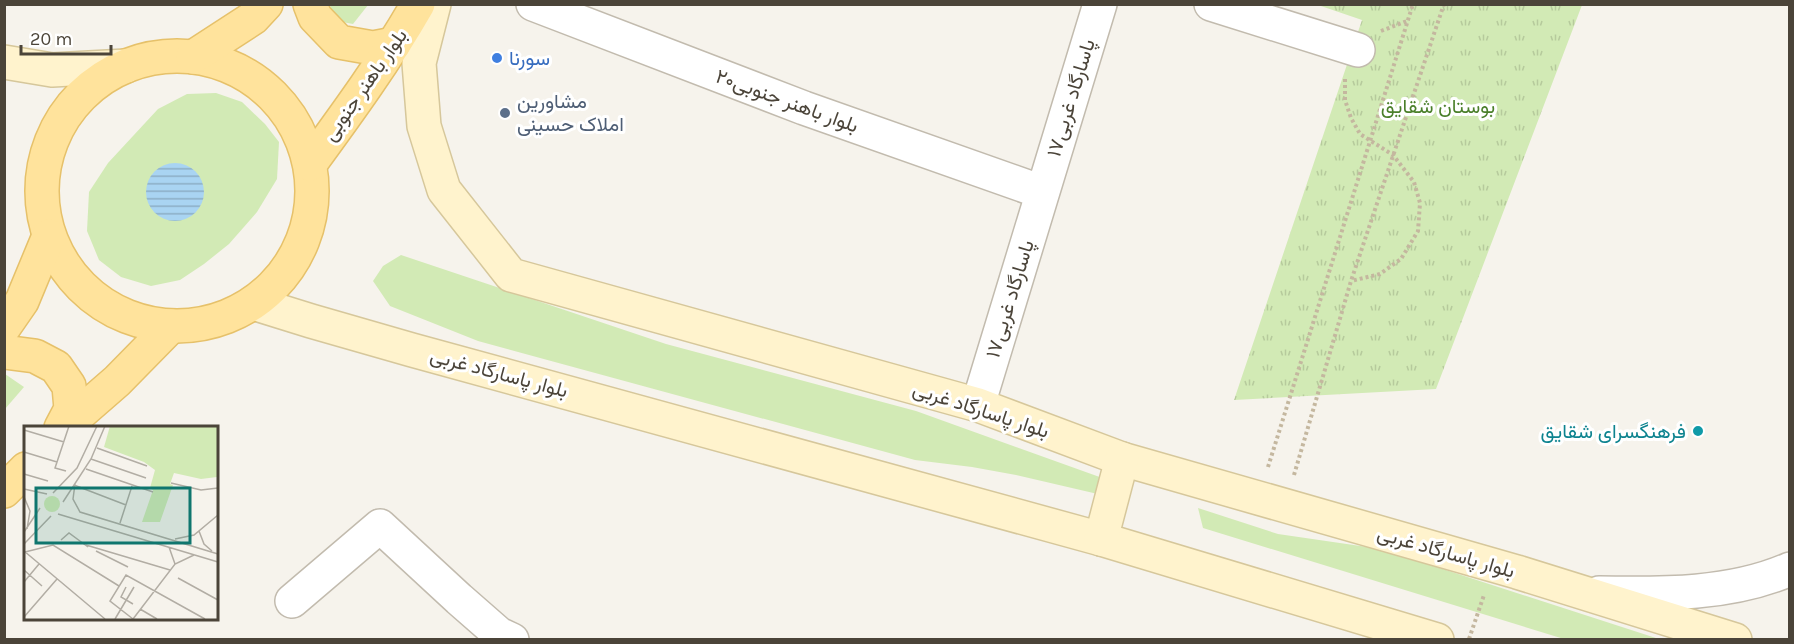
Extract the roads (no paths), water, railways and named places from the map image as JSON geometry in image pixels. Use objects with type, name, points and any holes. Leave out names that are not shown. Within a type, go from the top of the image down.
[{"type":"main road","points":[[193,57],[253,18],[266,4]]},
{"type":"main road","points":[[310,4],[315,17],[339,42],[373,48],[394,44]]},
{"type":"main road","name":"بلوار باهنر جنوبی","points":[[310,164],[349,111],[418,4]]},
{"type":"main road","name":"بلوار پاسارگاد غربی","points":[[434,4],[419,63],[424,126],[444,190],[511,275],[978,405],[1122,459],[1493,565],[1735,639]]},
{"type":"main road","points":[[4,62],[52,70],[126,66],[159,57],[193,57],[226,65],[256,81],[280,104],[299,132],[310,164],[312,203],[302,242],[282,276],[253,303],[217,320],[171,326],[150,324],[123,315],[99,302],[78,284],[61,262],[49,236],[44,220],[41,182],[49,145],[67,111],[93,84],[126,66]]},
{"type":"main road","points":[[4,327],[22,301],[49,236]]},
{"type":"main road","name":"بلوار پاسارگاد غربی","points":[[253,303],[412,350],[1101,539],[1437,639]]},
{"type":"main road","points":[[64,426],[117,381],[171,326]]},
{"type":"main road","points":[[4,352],[35,356],[56,366],[69,386],[71,410],[63,426]]},
{"type":"main road","points":[[1101,539],[1122,459]]},
{"type":"main road","points":[[4,491],[24,471]]},
{"type":"street","name":"بلوار باهنر جنوبی۲۰","points":[[533,4],[804,108],[1042,192]]},
{"type":"street","name":"۱۷پاسارگاد غربی","points":[[1042,192],[1100,4]]},
{"type":"street","points":[[1211,4],[1358,50]]},
{"type":"street","name":"پاسارگاد غربی۱۷","points":[[978,405],[1042,192]]},
{"type":"street","points":[[292,601],[380,526],[499,634],[513,639]]},
{"type":"street","points":[[1584,593],[1651,594],[1723,588],[1774,576],[1790,569]]},
{"type":"water","points":[[169,163],[181,163],[196,171],[204,186],[204,198],[196,213],[181,221],[169,221],[154,213],[146,198],[146,186],[154,171]]},
{"type":"place","name":"سورنا","points":[[497,58]]},
{"type":"place","name":"مشاورین املاک حسینی","points":[[505,113]]},
{"type":"place","name":"فرهنگسرای شقایق","points":[[1698,431]]},
{"type":"park label","name":"بوستان شقایق","points":[[1438,106]]}]
